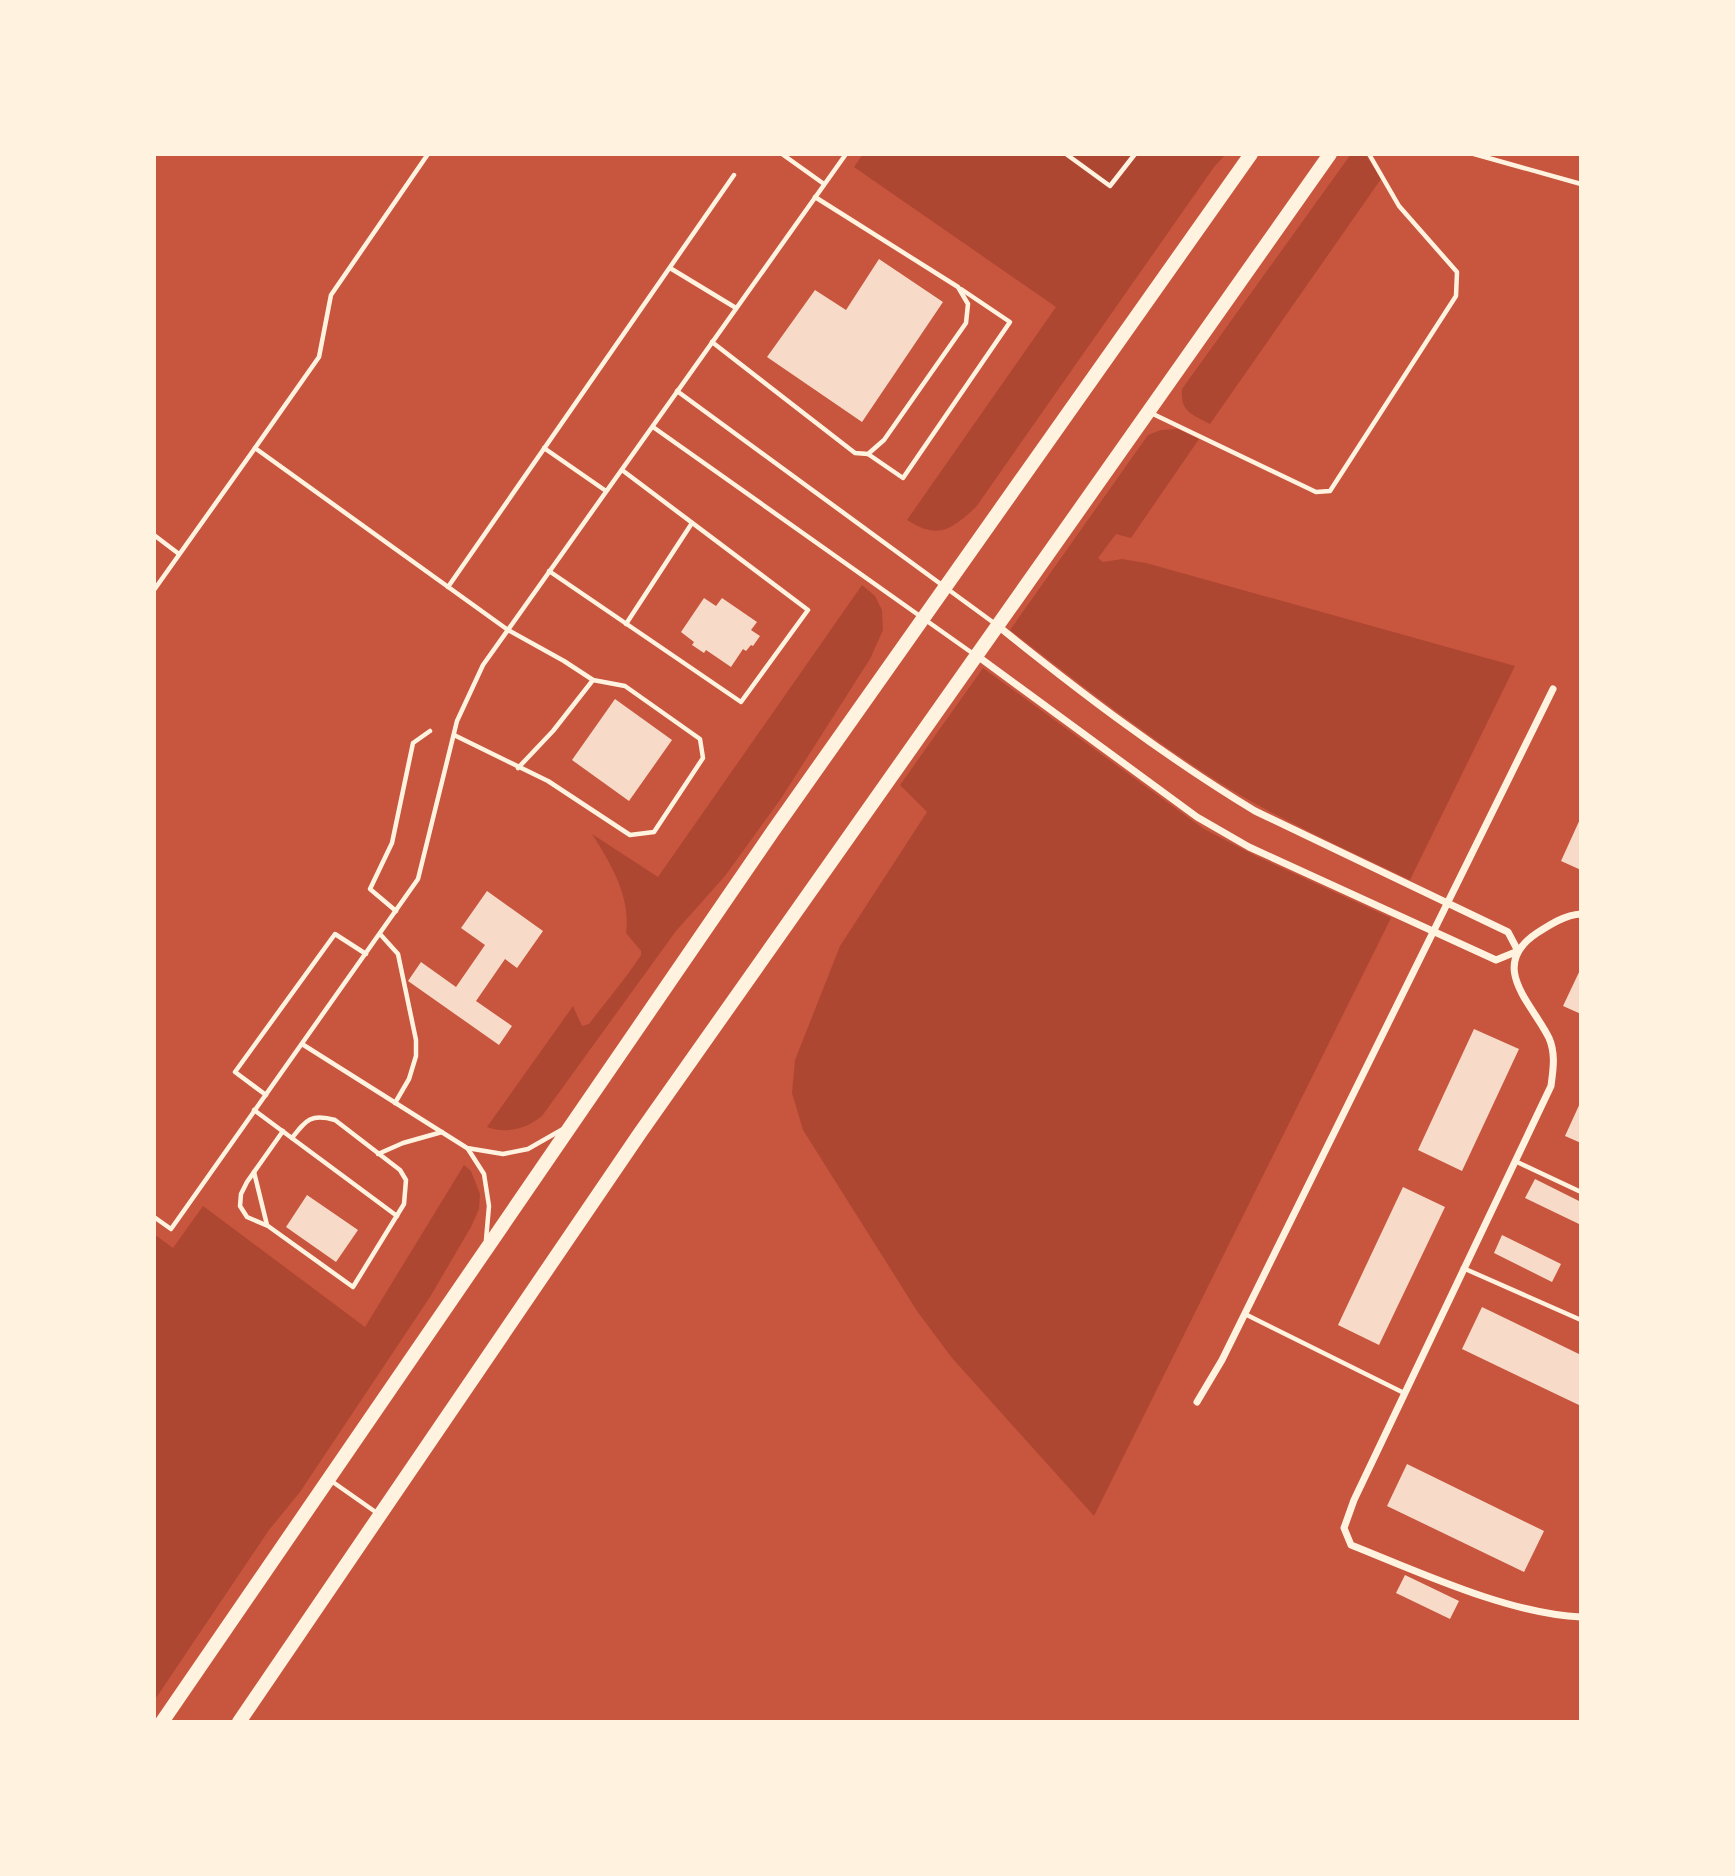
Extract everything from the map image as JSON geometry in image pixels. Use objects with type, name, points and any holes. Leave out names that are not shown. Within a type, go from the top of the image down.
[{"type":"highway","points":[[162,1722],[485,1248],[943,588],[1251,154]]},
{"type":"highway","points":[[239,1722],[525,1300],[726,1010],[1330,154]]},
{"type":"street","points":[[998,626],[1083,694],[1217,788],[1255,811],[1508,932],[1518,951]]},
{"type":"street","points":[[976,656],[1196,817],[1249,847],[1496,960],[1518,951]]},
{"type":"street","points":[[1197,1402],[1245,1313],[1553,689]]},
{"type":"street","points":[[1581,914],[1571,915],[1550,924],[1532,936],[1518,951],[1513,964],[1518,989],[1550,1039],[1555,1061],[1551,1086],[1404,1393],[1354,1500],[1344,1528],[1351,1545],[1478,1594],[1554,1616],[1581,1617]]},
{"type":"lane","points":[[154,590],[319,357],[331,295],[428,154]]},
{"type":"lane","points":[[782,154],[824,184]]},
{"type":"lane","points":[[154,1217],[171,1229],[418,879],[457,721],[482,665],[846,154]]},
{"type":"lane","points":[[1066,154],[1110,187],[1135,154]]},
{"type":"lane","points":[[1150,412],[1316,492],[1329,491],[1456,296],[1457,272],[1399,206],[1368,154]]},
{"type":"lane","points":[[1474,154],[1581,184]]},
{"type":"lane","points":[[448,587],[734,175]]},
{"type":"lane","points":[[712,342],[855,453],[868,454],[903,478],[1010,322],[816,197]]},
{"type":"lane","points":[[670,268],[736,308]]},
{"type":"lane","points":[[868,454],[884,440],[966,323],[968,304],[958,288]]},
{"type":"lane","points":[[677,391],[998,626]]},
{"type":"lane","points":[[653,427],[976,656]]},
{"type":"lane","points":[[255,448],[508,630],[593,680],[625,686],[700,739],[703,758],[654,832],[630,835],[548,781],[454,735]]},
{"type":"lane","points":[[544,448],[607,491]]},
{"type":"lane","points":[[549,571],[741,702],[808,610],[622,470]]},
{"type":"lane","points":[[626,624],[692,523]]},
{"type":"lane","points":[[154,535],[179,554]]},
{"type":"lane","points":[[518,768],[553,731],[593,680]]},
{"type":"lane","points":[[396,911],[370,889],[392,843],[413,743],[430,731]]},
{"type":"lane","points":[[266,1095],[235,1072],[335,934],[366,954]]},
{"type":"lane","points":[[380,934],[398,954],[416,1040],[416,1056],[409,1079],[395,1103]]},
{"type":"lane","points":[[302,1044],[467,1148],[503,1154],[528,1149],[571,1125]]},
{"type":"lane","points":[[254,1110],[397,1216]]},
{"type":"lane","points":[[283,1132],[254,1171],[241,1194],[240,1206],[247,1217],[268,1226],[352,1287],[404,1204],[406,1180],[400,1170],[335,1120],[322,1116],[312,1118],[303,1123],[292,1138]]},
{"type":"lane","points":[[378,1154],[403,1143],[442,1132]]},
{"type":"lane","points":[[467,1148],[484,1174],[489,1206],[485,1248]]},
{"type":"lane","points":[[1515,1161],[1581,1192]]},
{"type":"lane","points":[[254,1171],[268,1226]]},
{"type":"lane","points":[[1463,1268],[1581,1320]]},
{"type":"lane","points":[[1245,1313],[1404,1393]]},
{"type":"lane","points":[[329,1480],[380,1514]]},
{"type":"shaded area","points":[[863,154],[1226,154],[1214,167],[976,507],[959,522],[944,530],[927,530],[907,520],[1056,307],[854,167]]},
{"type":"shaded area","points":[[1351,154],[1366,155],[1381,179],[1210,424],[1193,415],[1185,408],[1182,389]]},
{"type":"shaded area","points":[[1178,429],[1199,439],[1131,538],[1116,534],[1098,558],[1103,562],[1122,559],[1146,563],[1515,666],[1410,880],[1293,824],[1225,786],[1142,730],[1010,630],[1148,435],[1161,430]]},
{"type":"shaded area","points":[[862,585],[875,596],[882,610],[883,630],[870,659],[780,800],[725,876],[676,931],[542,1116],[516,1129],[487,1127],[573,1006],[582,1026],[589,1024],[641,955],[641,951],[626,933],[625,907],[618,881],[592,834],[658,877]]},
{"type":"shaded area","points":[[983,668],[1204,829],[1391,918],[1094,1516],[952,1358],[917,1311],[803,1130],[792,1093],[795,1060],[840,946],[927,812],[900,785]]},
{"type":"shaded area","points":[[464,1165],[471,1171],[480,1194],[479,1209],[471,1227],[430,1297],[300,1492],[269,1530],[154,1701],[154,1234],[173,1248],[203,1206],[365,1327]]},
{"type":"building","points":[[879,259],[943,302],[862,422],[767,357],[815,290],[846,310]]},
{"type":"building","points":[[704,598],[716,606],[722,598],[757,622],[751,630],[760,636],[753,646],[746,651],[743,649],[731,667],[706,650],[704,653],[692,645],[694,642],[681,632]]},
{"type":"building","points":[[615,699],[672,740],[629,801],[572,760]]},
{"type":"building","points":[[1581,817],[1581,870],[1561,861]]},
{"type":"building","points":[[487,891],[543,931],[517,968],[505,959],[476,1001],[512,1026],[499,1045],[408,981],[421,962],[456,987],[485,945],[461,928]]},
{"type":"building","points":[[1581,968],[1581,1014],[1563,1006]]},
{"type":"building","points":[[1474,1029],[1519,1049],[1462,1171],[1418,1150]]},
{"type":"building","points":[[1581,1101],[1581,1143],[1565,1136]]},
{"type":"building","points":[[1535,1179],[1581,1202],[1579,1224],[1525,1198]]},
{"type":"building","points":[[1403,1187],[1445,1207],[1379,1345],[1338,1325]]},
{"type":"building","points":[[307,1195],[358,1230],[336,1262],[286,1227]]},
{"type":"building","points":[[1502,1235],[1561,1264],[1552,1282],[1494,1253]]},
{"type":"building","points":[[1482,1307],[1581,1355],[1581,1406],[1462,1349]]},
{"type":"building","points":[[1407,1464],[1544,1531],[1524,1572],[1387,1506]]},
{"type":"building","points":[[1405,1575],[1459,1601],[1450,1619],[1396,1593]]}]
